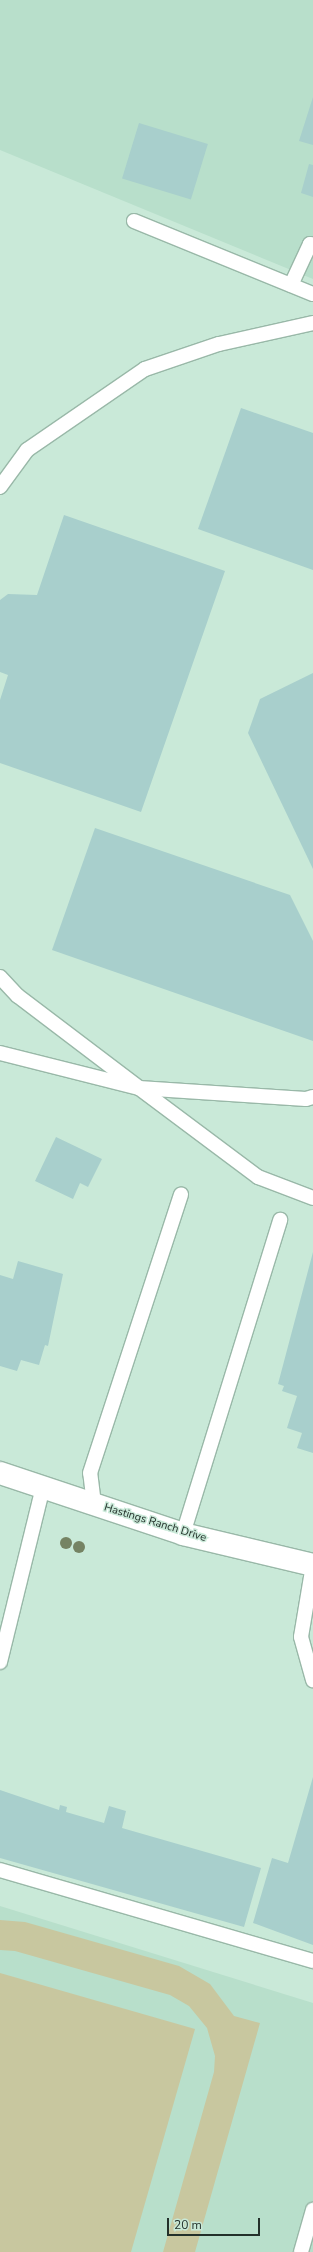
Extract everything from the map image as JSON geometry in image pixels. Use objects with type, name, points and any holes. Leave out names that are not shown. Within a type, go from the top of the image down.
[{"type":"street","name":"Hastings Ranch Drive","points":[[0,1473],[183,1534],[313,1565]]},
{"type":"lane","points":[[134,221],[313,294]]},
{"type":"lane","points":[[291,285],[310,244],[313,245]]},
{"type":"lane","points":[[0,487],[27,450],[144,369],[219,344],[313,323]]},
{"type":"lane","points":[[0,977],[18,996],[258,1177],[313,1198]]},
{"type":"lane","points":[[0,1053],[139,1088],[306,1099],[313,1097]]},
{"type":"lane","points":[[94,1504],[90,1473],[181,1194]]},
{"type":"lane","points":[[183,1534],[280,1220]]},
{"type":"lane","points":[[0,1662],[43,1487]]},
{"type":"lane","points":[[313,1565],[301,1637],[310,1679],[313,1680]]},
{"type":"lane","points":[[0,1870],[313,1961]]},
{"type":"lane","points":[[301,2252],[313,2210]]},
{"type":"shaded area","points":[[0,0],[313,0],[313,279],[0,150]]},
{"type":"shaded area","points":[[0,1906],[313,2003],[313,2252],[0,2252]]},
{"type":"shaded area","points":[[0,1920],[25,1922],[179,1966],[210,1984],[234,2016],[260,2023],[195,2252],[163,2252],[214,2072],[215,2056],[207,2028],[189,2006],[170,1995],[15,1951],[0,1950]]},
{"type":"shaded area","points":[[0,1973],[195,2029],[131,2252],[0,2252]]},
{"type":"building","points":[[313,97],[313,145],[299,141]]},
{"type":"building","points":[[139,123],[208,144],[191,200],[122,178]]},
{"type":"building","points":[[309,164],[313,165],[313,197],[301,193]]},
{"type":"building","points":[[241,408],[313,433],[313,570],[198,529]]},
{"type":"building","points":[[64,515],[225,571],[141,812],[0,763],[0,700],[8,675],[0,672],[0,600],[8,594],[37,595]]},
{"type":"building","points":[[313,673],[313,869],[248,733],[260,699]]},
{"type":"building","points":[[95,828],[290,895],[313,941],[313,1041],[52,950]]},
{"type":"building","points":[[56,1137],[102,1159],[88,1187],[80,1183],[73,1199],[35,1181]]},
{"type":"building","points":[[313,1252],[313,1453],[297,1448],[302,1433],[287,1428],[297,1396],[282,1391],[284,1386],[278,1384]]},
{"type":"building","points":[[18,1261],[63,1274],[48,1346],[45,1345],[39,1365],[21,1360],[17,1371],[0,1366],[0,1275],[13,1279]]},
{"type":"building","points":[[313,1777],[313,1945],[253,1923],[272,1858],[288,1863]]},
{"type":"building","points":[[0,1790],[59,1810],[60,1805],[67,1807],[66,1812],[104,1823],[109,1806],[126,1811],[122,1828],[261,1868],[244,1927],[0,1858]]}]
